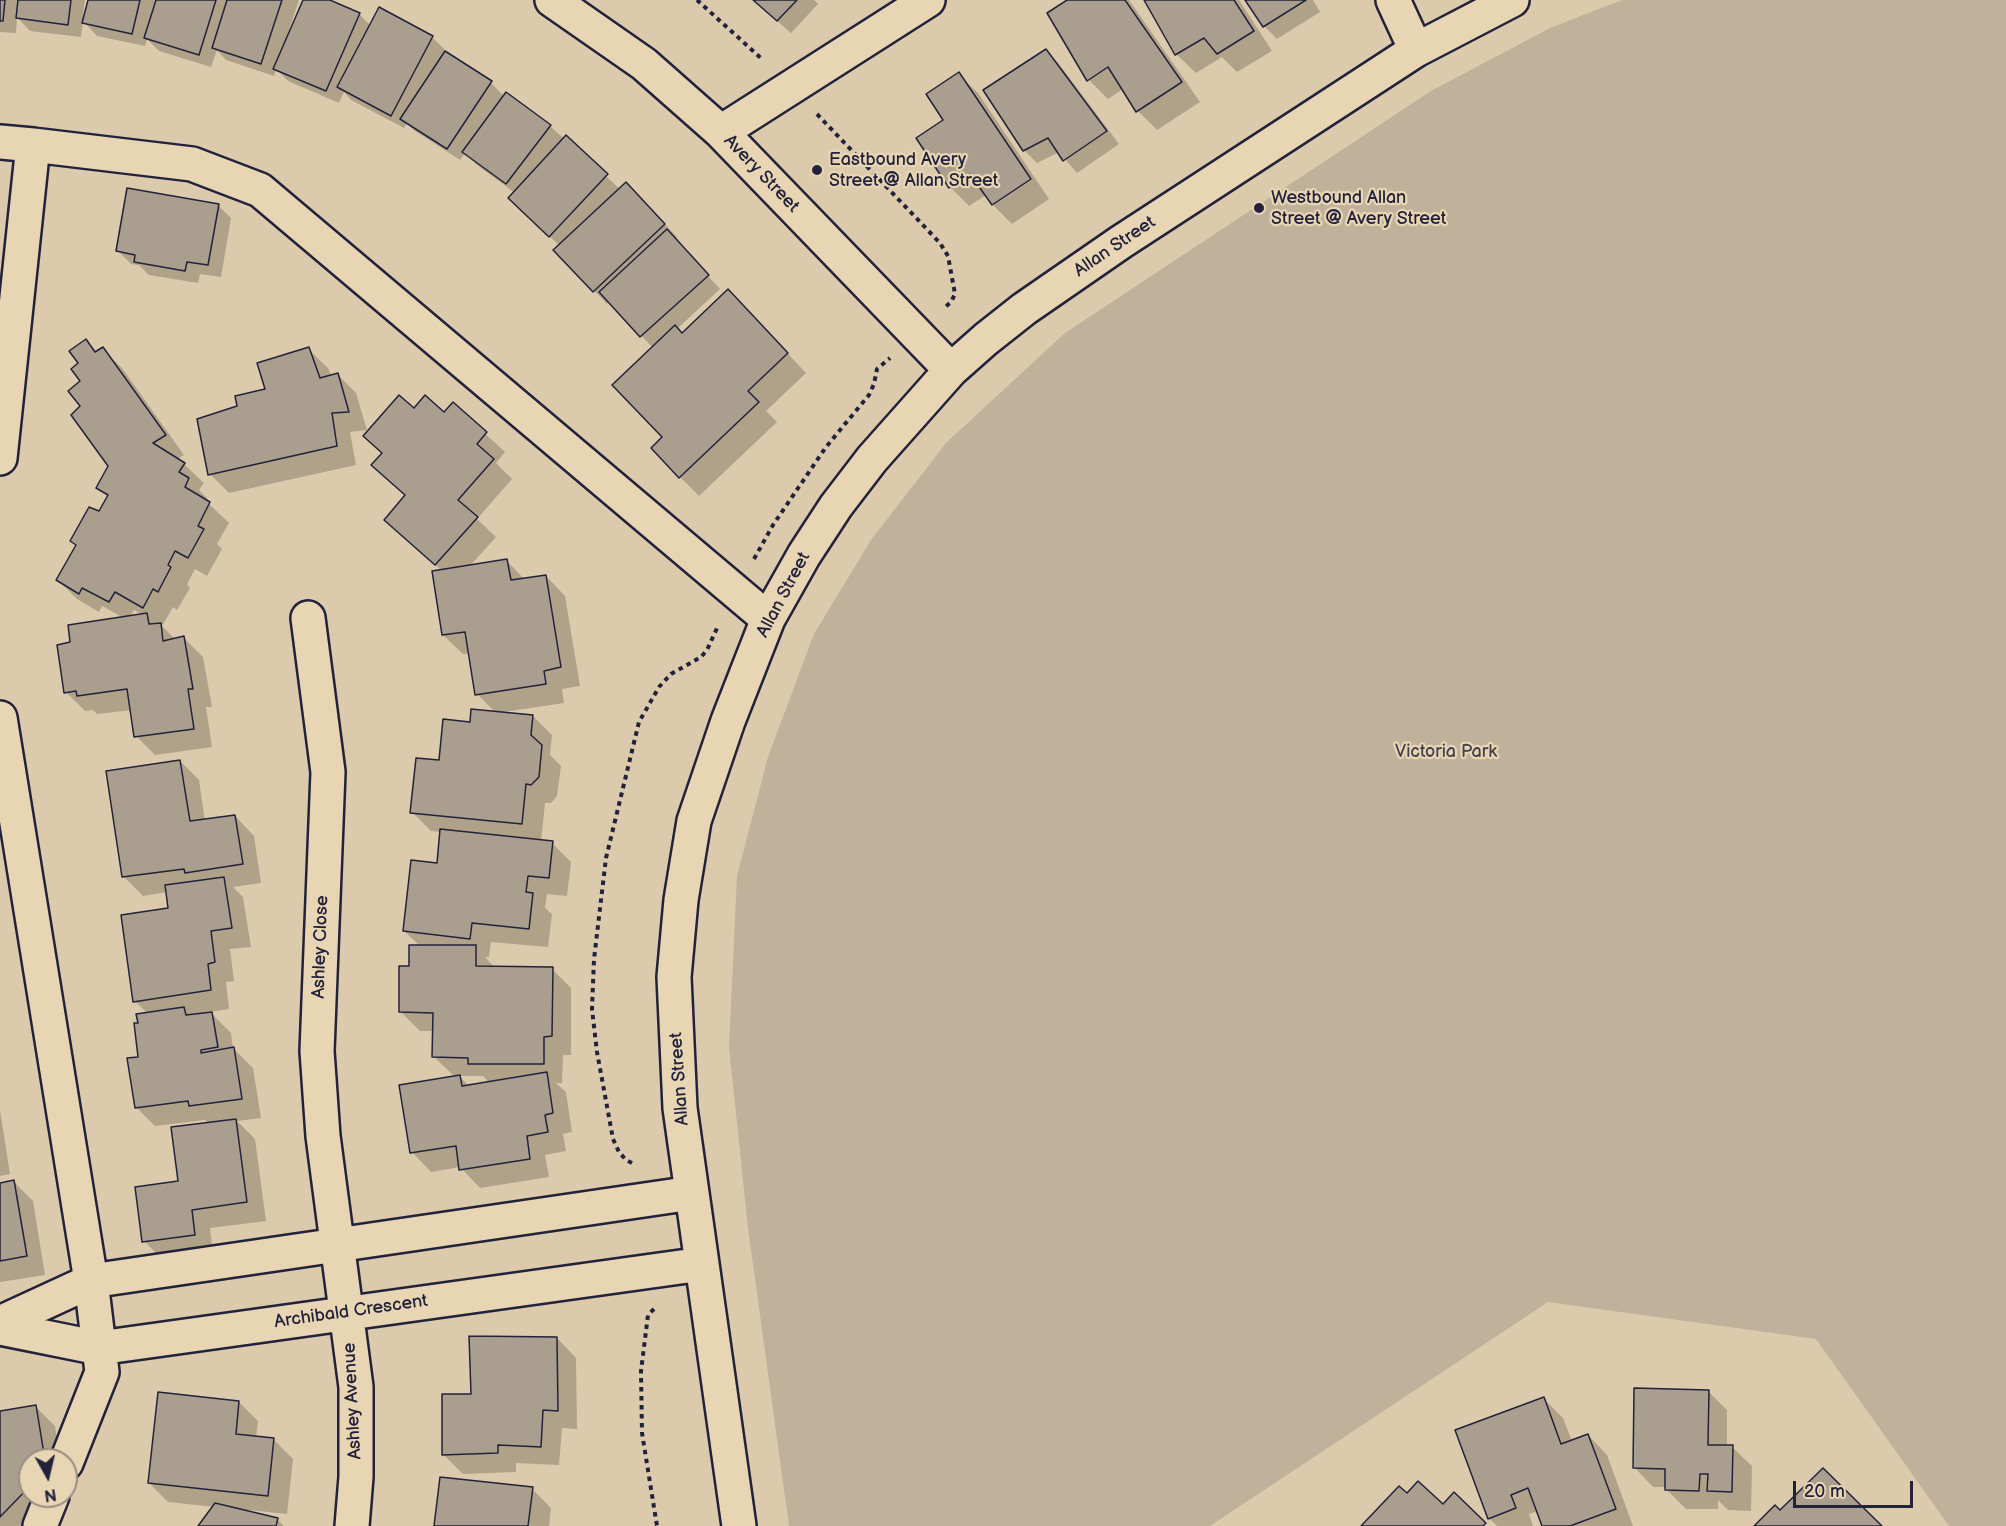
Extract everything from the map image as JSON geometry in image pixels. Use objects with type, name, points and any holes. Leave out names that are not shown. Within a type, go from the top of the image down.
[{"type":"street","name":"Avery Street","points":[[552,0],[644,64],[721,132],[951,370]]},
{"type":"street","points":[[721,132],[928,0]]},
{"type":"street","points":[[1393,0],[1416,50]]},
{"type":"street","name":"Allan Street","points":[[739,1526],[680,1108],[674,977],[681,900],[694,821],[728,721],[768,620],[804,555],[836,506],[872,459],[951,370],[1001,327],[1121,242],[1416,50],[1512,0]]},
{"type":"street","points":[[0,142],[192,164],[260,190],[768,620]]},
{"type":"street","points":[[0,458],[33,145]]},
{"type":"street","name":"Ashley Close","points":[[308,618],[328,772],[317,1051],[323,1136],[340,1260]]},
{"type":"street","points":[[0,718],[91,1281],[102,1372],[72,1448]]},
{"type":"street","points":[[0,1323],[91,1281],[340,1260],[692,1193]]},
{"type":"street","name":"Ashley Avenue","points":[[340,1260],[356,1387],[357,1436],[352,1526]]},
{"type":"street","name":"Archibald Crescent","points":[[0,1328],[99,1348],[702,1264]]},
{"type":"street","points":[[40,1526],[47,1508]]},
{"type":"path","points":[[697,0],[791,87],[940,243],[948,256],[954,281],[955,294],[951,302]]},
{"type":"path","points":[[637,1166],[626,1160],[613,1139],[597,1052],[592,1009],[594,959],[606,858],[639,722],[649,702],[671,674],[701,657],[707,650],[720,621]]},
{"type":"path","points":[[657,1526],[642,1433],[641,1371],[648,1315],[658,1305]]},
{"type":"green space","name":"Victoria Park","points":[[1622,0],[2006,0],[2006,1526],[1949,1526],[1816,1339],[1548,1302],[1210,1526],[789,1526],[748,1228],[729,1047],[737,876],[768,757],[814,634],[871,540],[946,443],[1065,333],[1431,91],[1550,28]]},
{"type":"building","points":[[0,0],[5,0],[3,21],[0,21]]},
{"type":"building","points":[[18,0],[71,0],[68,25],[16,18]]},
{"type":"building","points":[[88,0],[140,0],[132,34],[82,23]]},
{"type":"building","points":[[156,0],[216,0],[199,55],[144,38]]},
{"type":"building","points":[[227,0],[282,0],[261,64],[212,48]]},
{"type":"building","points":[[303,0],[330,0],[360,13],[326,91],[273,69]]},
{"type":"building","points":[[753,0],[797,0],[777,21]]},
{"type":"building","points":[[1067,0],[1125,0],[1182,82],[1136,112],[1108,67],[1087,81],[1047,13]]},
{"type":"building","points":[[1144,0],[1234,0],[1254,31],[1217,54],[1204,38],[1175,55]]},
{"type":"building","points":[[1245,0],[1306,0],[1263,27]]},
{"type":"building","points":[[379,7],[433,36],[391,116],[337,87]]},
{"type":"building","points":[[1046,49],[1107,131],[1063,161],[1048,138],[1023,151],[983,90]]},
{"type":"building","points":[[445,51],[492,81],[447,149],[400,119]]},
{"type":"building","points":[[959,72],[1031,179],[992,205],[970,174],[949,188],[916,138],[943,120],[926,94]]},
{"type":"building","points":[[506,92],[551,125],[506,184],[462,152]]},
{"type":"building","points":[[566,135],[608,174],[549,237],[508,198]]},
{"type":"building","points":[[626,182],[665,224],[593,292],[553,250]]},
{"type":"building","points":[[127,188],[219,204],[208,265],[187,262],[185,271],[134,262],[135,255],[116,251]]},
{"type":"building","points":[[667,229],[709,275],[640,337],[599,292]]},
{"type":"building","points":[[728,289],[788,353],[748,391],[759,402],[679,478],[651,448],[662,437],[612,385],[675,325],[682,333]]},
{"type":"building","points":[[86,339],[95,352],[103,347],[166,435],[153,443],[185,463],[179,472],[189,478],[185,487],[210,502],[198,526],[204,529],[188,558],[175,551],[168,565],[171,567],[158,592],[153,589],[143,608],[115,592],[109,602],[82,588],[79,594],[56,580],[76,545],[70,541],[89,507],[99,511],[108,495],[96,488],[108,466],[71,415],[80,406],[68,391],[80,381],[71,369],[78,363],[69,351]]},
{"type":"building","points":[[309,347],[320,378],[338,373],[349,412],[332,413],[337,446],[208,475],[197,419],[237,406],[235,396],[265,389],[257,363]]},
{"type":"building","points":[[399,395],[414,408],[425,395],[444,412],[453,402],[487,432],[477,444],[494,459],[458,500],[478,517],[435,565],[384,520],[405,495],[371,465],[382,453],[363,436]]},
{"type":"building","points":[[507,559],[511,580],[546,575],[561,667],[544,671],[546,684],[475,695],[465,632],[442,635],[432,571]]},
{"type":"building","points":[[147,613],[149,624],[161,623],[163,641],[184,636],[193,689],[188,689],[194,729],[134,737],[127,689],[77,696],[76,691],[64,693],[57,645],[70,642],[68,625]]},
{"type":"building","points":[[471,709],[533,715],[531,735],[542,745],[539,777],[531,785],[526,784],[522,824],[410,813],[416,758],[439,760],[443,719],[470,722]]},
{"type":"building","points":[[180,760],[190,821],[235,815],[243,864],[185,873],[184,869],[122,877],[106,771]]},
{"type":"building","points":[[440,829],[553,841],[549,878],[528,876],[526,892],[533,893],[529,929],[472,923],[470,939],[403,931],[411,860],[437,863]]},
{"type":"building","points":[[224,877],[232,928],[211,931],[215,962],[208,964],[211,990],[133,1002],[121,915],[168,908],[165,885]]},
{"type":"building","points":[[409,945],[476,945],[476,966],[553,967],[552,1036],[544,1037],[544,1064],[468,1064],[468,1058],[432,1057],[433,1013],[399,1012],[399,966],[409,966]]},
{"type":"building","points":[[184,1007],[186,1015],[212,1012],[218,1047],[201,1050],[201,1053],[234,1047],[242,1099],[189,1106],[188,1101],[135,1108],[127,1058],[138,1057],[134,1023],[138,1023],[136,1014]]},
{"type":"building","points":[[547,1072],[553,1113],[545,1115],[548,1132],[527,1136],[530,1159],[459,1170],[456,1146],[410,1153],[399,1085],[460,1075],[462,1086]]},
{"type":"building","points":[[236,1119],[247,1202],[192,1210],[195,1235],[142,1242],[135,1187],[178,1181],[171,1127]]},
{"type":"building","points":[[14,1180],[27,1256],[0,1261],[0,1183]]},
{"type":"building","points":[[469,1336],[557,1337],[558,1411],[543,1410],[541,1447],[498,1445],[498,1453],[442,1455],[442,1394],[471,1394]]},
{"type":"building","points":[[1634,1388],[1709,1390],[1708,1445],[1733,1445],[1732,1492],[1707,1491],[1708,1474],[1700,1474],[1699,1491],[1665,1490],[1665,1469],[1633,1468]]},
{"type":"building","points":[[158,1392],[239,1401],[236,1434],[274,1438],[268,1496],[148,1483]]},
{"type":"building","points":[[1544,1397],[1561,1444],[1588,1434],[1616,1509],[1570,1526],[1542,1526],[1528,1488],[1511,1495],[1516,1508],[1488,1519],[1455,1430]]},
{"type":"building","points":[[36,1405],[43,1448],[18,1448],[18,1498],[0,1517],[0,1411]]},
{"type":"building","points":[[1823,1468],[1882,1526],[1754,1526],[1775,1505],[1780,1510]]},
{"type":"building","points":[[440,1477],[533,1487],[528,1526],[434,1526]]},
{"type":"building","points":[[1418,1481],[1443,1504],[1454,1492],[1486,1523],[1483,1526],[1361,1526],[1399,1486],[1407,1493]]},
{"type":"building","points":[[215,1503],[278,1518],[276,1526],[198,1526]]},
{"type":"place","name":"Eastbound Avery Street @ Allan Street","points":[[817,170]]},
{"type":"place","name":"Westbound Allan Street @ Avery Street","points":[[1259,208]]}]
